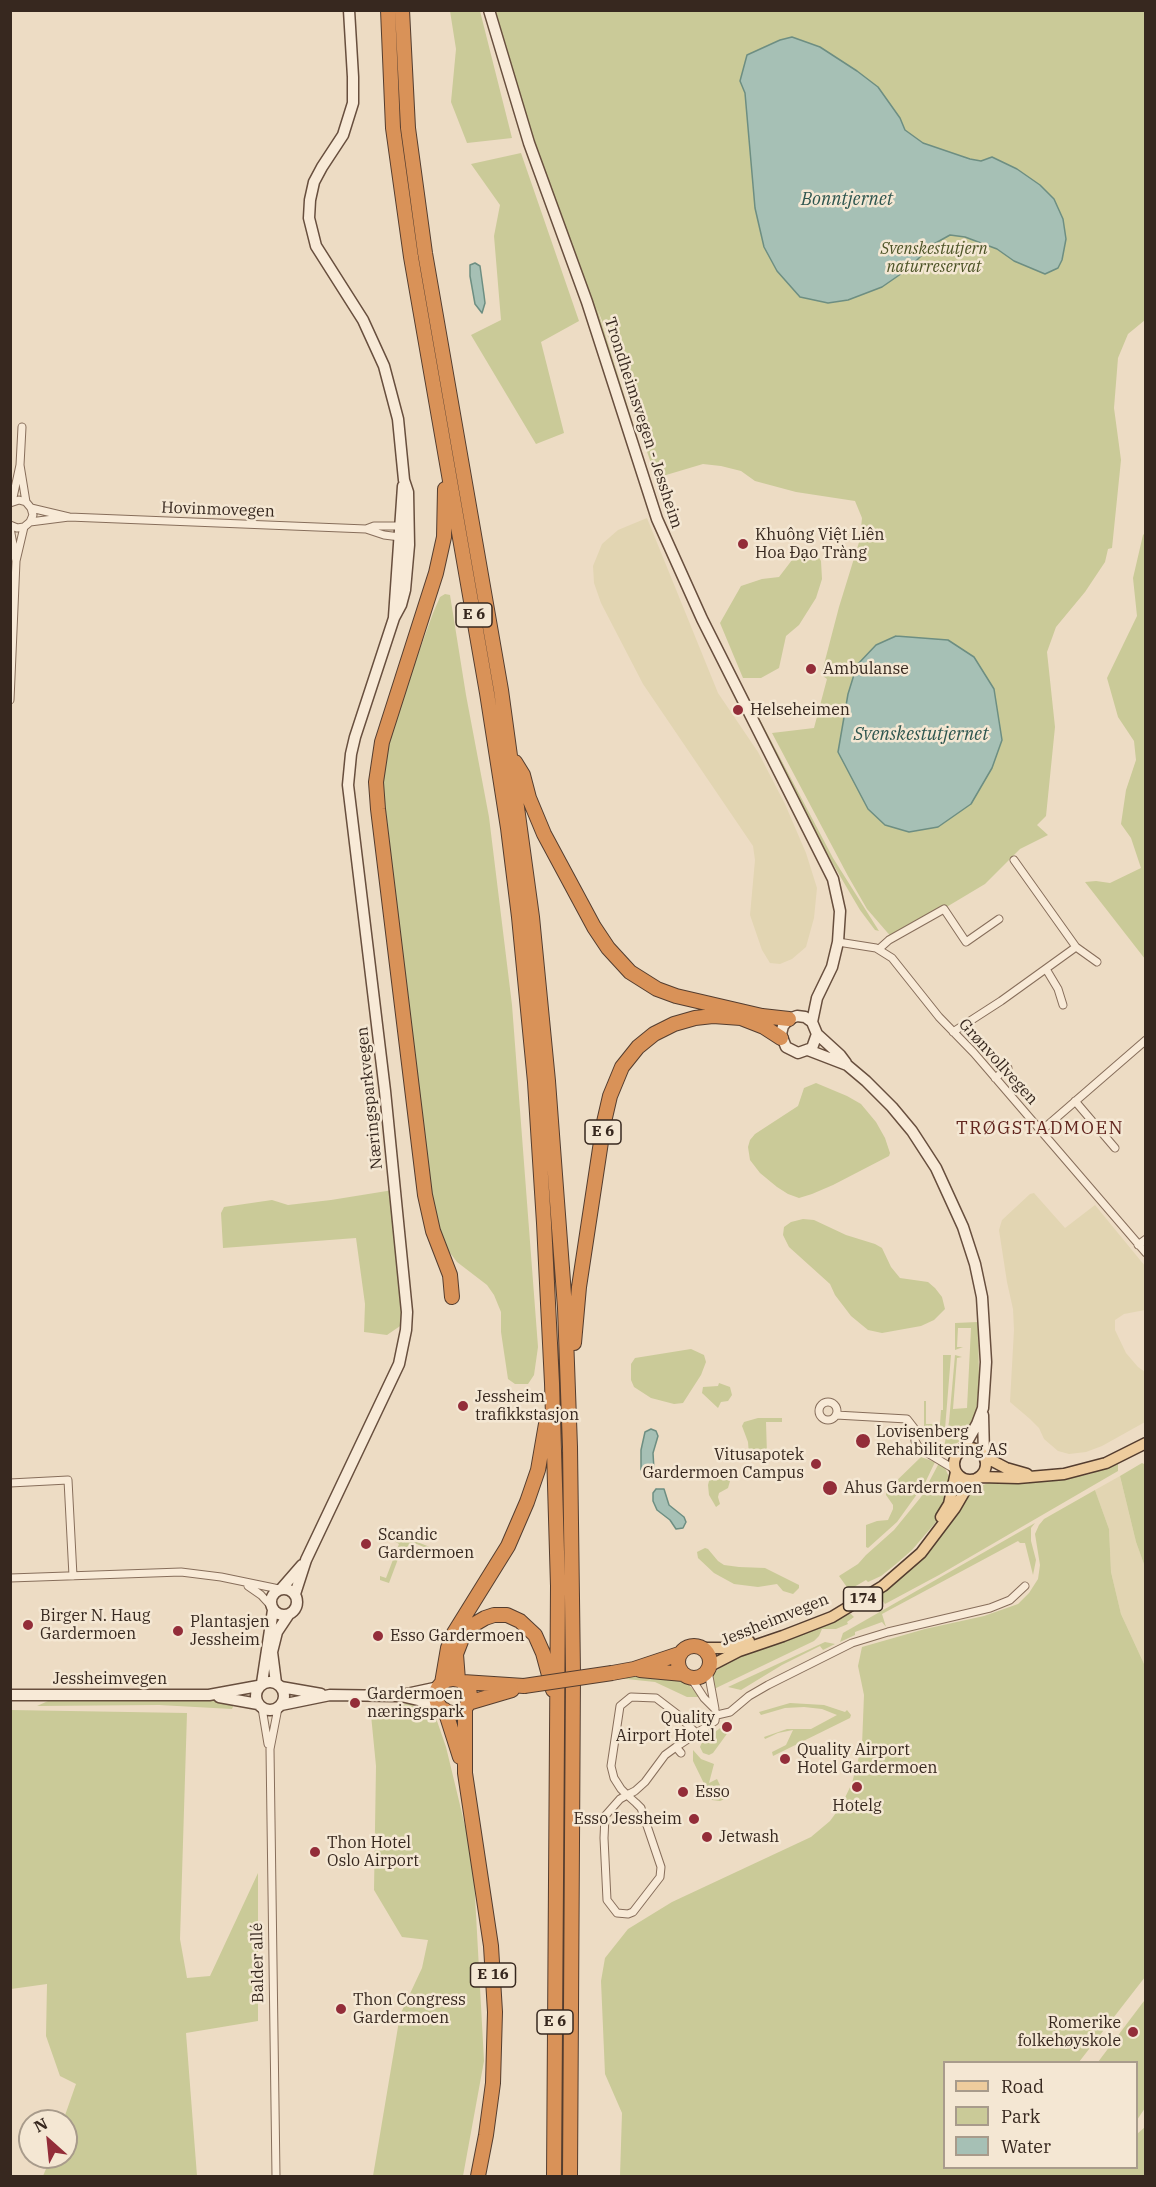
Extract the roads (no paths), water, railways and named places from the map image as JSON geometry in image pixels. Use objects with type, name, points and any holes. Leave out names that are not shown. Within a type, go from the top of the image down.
[{"type":"highway","name":"E 6","points":[[388,10],[393,128],[411,257],[487,693],[519,917],[536,1094],[552,1383],[558,1586],[554,2176]]},
{"type":"highway","name":"E 6","points":[[402,10],[408,128],[425,253],[510,753],[531,905],[549,1081],[568,1380],[573,1653],[571,2176]]},
{"type":"highway","name":"E 6","points":[[443,439],[446,498],[444,537],[429,601],[382,742],[376,782],[426,1203],[434,1236],[450,1275],[452,1297]]},
{"type":"highway","name":"E 6","points":[[510,753],[523,775],[529,798],[544,834],[594,927],[608,948],[630,972],[652,986],[676,996],[762,1016],[793,1018]]},
{"type":"highway","name":"E 6","points":[[568,1380],[574,1358],[579,1287],[604,1122],[610,1096],[622,1067],[638,1047],[654,1034],[674,1023],[694,1018],[714,1016],[741,1018],[764,1027],[781,1038]]},
{"type":"highway","name":"E 6","points":[[440,1685],[448,1648],[454,1633],[508,1546],[527,1502],[543,1448],[552,1383]]},
{"type":"highway","name":"E 6","points":[[460,1681],[456,1654],[467,1630],[479,1621],[494,1615],[513,1617],[531,1629],[540,1643],[558,1713]]},
{"type":"highway","points":[[442,1708],[455,1713],[466,1706],[524,1686],[634,1669],[679,1654],[692,1646],[703,1648],[709,1656],[709,1668],[697,1678],[634,1669]]},
{"type":"highway","points":[[679,1654],[677,1665],[687,1676]]},
{"type":"highway","points":[[440,1685],[452,1679],[524,1686]]},
{"type":"highway","name":"E 16","points":[[460,1681],[469,1690],[466,1706],[465,1773],[489,1938],[495,2012],[493,2083],[478,2176]]},
{"type":"highway","name":"E 16","points":[[440,1685],[436,1696],[465,1773]]},
{"type":"main road","name":"Næringsparkvegen","points":[[279,1685],[272,1652],[277,1632],[297,1605],[295,1594],[306,1560],[399,1364],[406,1330],[406,1293],[348,785],[353,746],[394,618],[401,605],[407,575],[403,532],[408,492],[404,480],[398,419],[384,366],[358,310],[316,246],[310,224],[309,206],[312,188],[322,167],[343,135],[353,103],[349,10]]},
{"type":"main road","name":"Trondheimsvegen - Jessheim","points":[[489,10],[528,143],[586,302],[649,500],[702,619],[831,872],[839,901],[838,942],[832,967],[818,998],[812,1022]]},
{"type":"main road","name":"Trondheimsvegen - Jessheim","points":[[793,1018],[818,998]]},
{"type":"main road","points":[[818,1034],[816,1042],[808,1050],[798,1053],[784,1044],[781,1038],[782,1028],[793,1018],[805,1017],[812,1022],[818,1034],[847,1065],[876,1090],[912,1131],[936,1168],[958,1212],[975,1264],[984,1314],[986,1362],[982,1408],[985,1456]]},
{"type":"main road","points":[[808,1050],[847,1065]]},
{"type":"main road","points":[[962,1450],[977,1424],[982,1408]]},
{"type":"main road","points":[[955,1470],[967,1480],[1064,1474],[1089,1469],[1116,1459],[1146,1443]]},
{"type":"main road","points":[[962,1450],[977,1449],[1006,1468],[1036,1476]]},
{"type":"main road","name":"174","points":[[955,1470],[954,1459],[962,1450]]},
{"type":"main road","name":"174","points":[[978,1478],[987,1466],[985,1456]]},
{"type":"main road","name":"Jessheimvegen","points":[[703,1648],[723,1648],[785,1631],[831,1610],[882,1580],[901,1566],[940,1519],[949,1504],[955,1470]]},
{"type":"main road","name":"Jessheimvegen","points":[[709,1668],[739,1651],[832,1617],[883,1586],[921,1553],[955,1508],[966,1489],[978,1478]]},
{"type":"main road","name":"Næringsparkvegen","points":[[260,1685],[273,1608],[272,1596],[306,1560]]},
{"type":"main road","points":[[281,1589],[289,1589],[295,1594]]},
{"type":"main road","points":[[273,1608],[280,1614],[289,1614]]},
{"type":"main road","points":[[330,1695],[279,1706],[273,1710],[260,1706],[255,1697],[260,1685],[269,1681],[330,1695],[397,1696],[442,1708]]},
{"type":"main road","name":"Jessheimvegen","points":[[10,1695],[210,1695],[260,1685]]},
{"type":"main road","points":[[279,1685],[284,1694],[279,1706]]},
{"type":"main road","points":[[397,1696],[440,1685]]},
{"type":"main road","name":"Jessheimvegen","points":[[210,1695],[260,1706]]},
{"type":"street","points":[[11,502],[20,465],[22,427]]},
{"type":"street","points":[[16,561],[27,525],[33,515],[20,465]]},
{"type":"street","name":"Hovinmovegen","points":[[11,502],[19,500],[69,517]]},
{"type":"street","name":"Hovinmovegen","points":[[10,526],[17,528],[69,517],[366,530],[384,535],[403,532]]},
{"type":"street","points":[[10,526],[16,561],[10,700]]},
{"type":"street","name":"Hovinmovegen","points":[[366,530],[374,526],[403,532]]},
{"type":"street","points":[[1014,860],[1076,947],[1097,962]]},
{"type":"street","points":[[838,942],[879,949],[889,940],[944,909],[966,942],[999,919]]},
{"type":"street","points":[[953,1032],[1076,947]]},
{"type":"street","name":"Grønvollvegen","points":[[879,949],[892,958],[953,1032],[1146,1253]]},
{"type":"street","points":[[1046,969],[1058,989],[1063,1005]]},
{"type":"street","points":[[1041,1131],[1146,1040]]},
{"type":"street","points":[[995,1078],[1008,1068]]},
{"type":"street","points":[[1075,1101],[1115,1148]]},
{"type":"street","points":[[1138,1245],[1146,1239]]},
{"type":"street","points":[[836,1415],[907,1419],[914,1428],[916,1444],[955,1470]]},
{"type":"street","points":[[927,1451],[962,1450]]},
{"type":"street","points":[[10,1483],[68,1480],[74,1576]]},
{"type":"street","points":[[10,1578],[181,1572],[281,1589]]},
{"type":"street","points":[[244,1583],[261,1595],[273,1608]]},
{"type":"street","points":[[687,1676],[716,1712],[730,1712],[768,1684],[852,1643],[1001,1604],[1017,1595],[1024,1586]]},
{"type":"street","points":[[695,1732],[656,1698],[631,1697],[623,1702],[618,1712],[611,1766],[614,1778],[627,1795],[641,1808],[661,1868],[660,1877],[633,1912],[617,1913],[607,1900],[605,1816],[620,1799],[627,1795],[645,1782],[665,1755],[678,1750],[695,1732],[715,1721],[716,1712],[709,1668]]},
{"type":"street","name":"Balder allé","points":[[260,1706],[270,1749],[276,2176]]},
{"type":"street","name":"Balder allé","points":[[270,1749],[279,1706]]},
{"type":"water","name":"Bonntjernet","points":[[792,37],[820,47],[878,87],[900,118],[905,130],[923,143],[970,159],[981,161],[992,157],[1017,169],[1040,185],[1054,199],[1063,219],[1066,239],[1058,268],[1045,274],[1014,261],[997,249],[965,237],[950,235],[932,245],[908,269],[882,287],[848,300],[828,303],[800,297],[777,271],[764,247],[755,208],[745,93],[740,81],[747,55]]},
{"type":"water","points":[[475,263],[480,266],[485,303],[482,313],[475,304],[470,276],[470,265]]},
{"type":"water","name":"Svenskestutjernet","points":[[896,636],[948,640],[974,657],[994,689],[1002,740],[992,768],[971,804],[938,827],[909,832],[885,825],[868,809],[838,752],[848,694],[857,665],[876,645]]},
{"type":"water","points":[[651,1429],[656,1431],[658,1436],[653,1453],[654,1470],[647,1475],[641,1469],[641,1450],[645,1432]]},
{"type":"water","points":[[656,1489],[664,1489],[669,1505],[684,1517],[686,1522],[683,1528],[676,1529],[670,1520],[657,1510],[653,1501],[653,1493]]},
{"type":"place","name":"Khuông Việt Liên Hoa Đạo Tràng","points":[[743,544]]},
{"type":"place","name":"Ambulanse","points":[[811,669]]},
{"type":"place","name":"Helseheimen","points":[[738,710]]},
{"type":"place","name":"Jessheim trafikkstasjon","points":[[463,1406]]},
{"type":"place","name":"Lovisenberg Rehabilitering AS","points":[[863,1441]]},
{"type":"place","name":"Vitusapotek Gardermoen Campus","points":[[816,1464]]},
{"type":"place","name":"Ahus Gardermoen","points":[[830,1488]]},
{"type":"place","name":"Scandic Gardermoen","points":[[366,1544]]},
{"type":"place","name":"Birger N. Haug Gardermoen","points":[[28,1625]]},
{"type":"place","name":"Plantasjen Jessheim","points":[[178,1631]]},
{"type":"place","name":"Esso Gardermoen","points":[[378,1636]]},
{"type":"place","name":"Gardermoen næringspark","points":[[355,1703]]},
{"type":"place","name":"Quality Airport Hotel","points":[[727,1727]]},
{"type":"place","name":"Quality Airport Hotel Gardermoen","points":[[785,1759]]},
{"type":"place","name":"Hotelg","points":[[857,1787]]},
{"type":"place","name":"Esso","points":[[683,1792]]},
{"type":"place","name":"Esso Jessheim","points":[[694,1819]]},
{"type":"place","name":"Jetwash","points":[[707,1837]]},
{"type":"place","name":"Thon Hotel Oslo Airport","points":[[315,1852]]},
{"type":"place","name":"Thon Congress Gardermoen","points":[[341,2009]]},
{"type":"place","name":"Romerike folkehøyskole","points":[[1133,2032]]},
{"type":"district","name":"TRØGSTADMOEN","points":[[1040,1129]]},
{"type":"park label","name":"Svenskestutjern naturreservat","points":[[934,258]]}]
